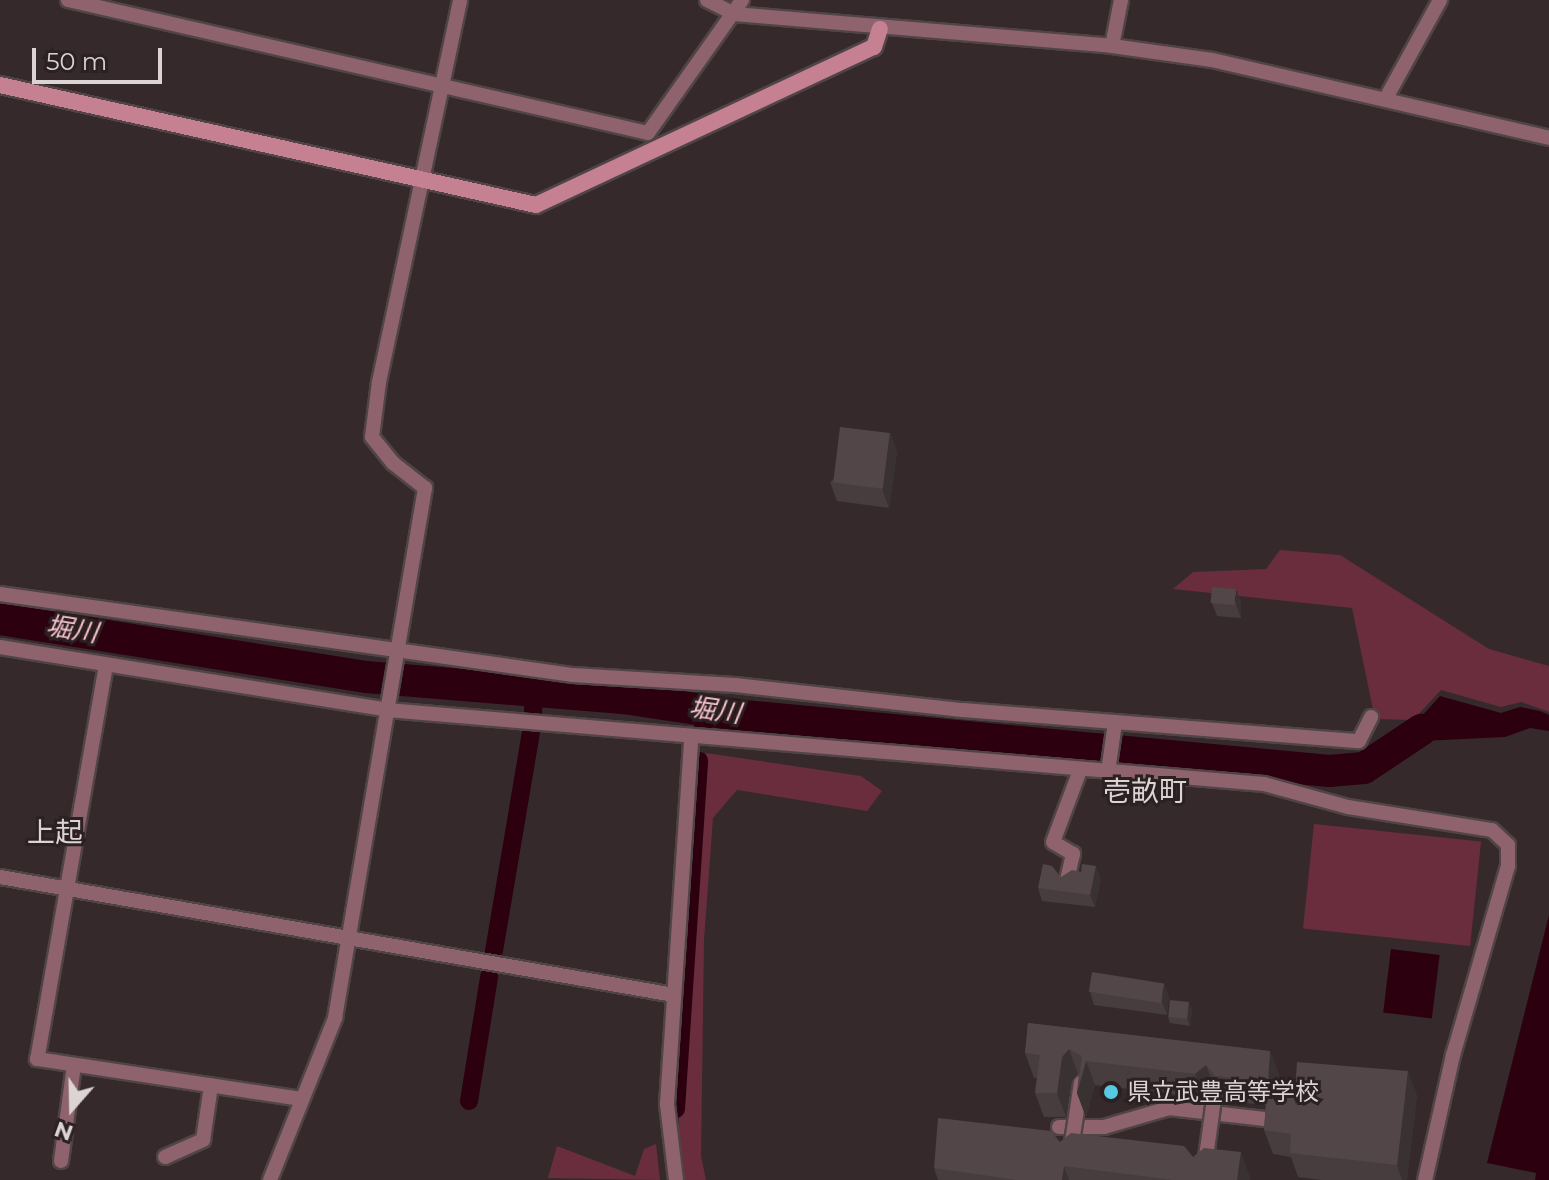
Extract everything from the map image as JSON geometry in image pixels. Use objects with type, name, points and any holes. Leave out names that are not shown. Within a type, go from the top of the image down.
[{"type":"street","points":[[68,0],[441,83],[648,133],[742,0]]},
{"type":"street","points":[[270,1180],[335,1018],[425,488],[393,463],[372,437],[379,382],[424,182],[441,83],[460,0]]},
{"type":"street","points":[[707,0],[734,14],[880,29],[1112,46],[1212,60],[1549,138]]},
{"type":"street","points":[[1112,46],[1121,0]]},
{"type":"street","points":[[1386,98],[1440,0]]},
{"type":"street","points":[[0,85],[536,205],[874,47],[880,29]]},
{"type":"street","points":[[0,594],[398,651],[514,663],[573,675],[735,685],[1115,723],[1359,741],[1371,717]]},
{"type":"street","points":[[0,647],[387,710],[691,739],[1264,784],[1348,807],[1492,830],[1504,838],[1508,866],[1453,1055],[1425,1180]]},
{"type":"street","points":[[106,665],[37,1059],[301,1099]]},
{"type":"street","points":[[1108,772],[1115,723]]},
{"type":"street","points":[[676,1180],[667,1104],[691,739]]},
{"type":"street","points":[[1067,880],[1073,854],[1053,842],[1080,770]]},
{"type":"street","points":[[0,877],[674,995]]},
{"type":"street","points":[[61,1161],[74,1065]]},
{"type":"street","points":[[1070,1157],[1081,1083]]},
{"type":"street","points":[[165,1157],[203,1140],[211,1086]]},
{"type":"street","points":[[1203,1172],[1214,1099]]},
{"type":"street","points":[[1059,1127],[1104,1127],[1169,1108],[1264,1119]]},
{"type":"shaded area","points":[[1280,550],[1340,555],[1489,649],[1549,666],[1549,712],[1521,702],[1501,707],[1441,690],[1413,720],[1375,719],[1352,608],[1173,589],[1193,572],[1266,569]]},
{"type":"shaded area","points":[[1440,696],[1501,713],[1520,707],[1540,711],[1549,715],[1549,731],[1530,728],[1505,737],[1422,741],[1421,717]]},
{"type":"shaded area","points":[[706,753],[861,776],[882,791],[867,811],[737,790],[713,818],[704,940],[701,1156],[706,1180],[685,1180],[678,1160],[680,1073],[698,781]]},
{"type":"shaded area","points":[[1314,824],[1481,842],[1470,946],[1303,928]]},
{"type":"shaded area","points":[[1549,915],[1549,1180],[1535,1180],[1536,1173],[1487,1163]]},
{"type":"shaded area","points":[[1391,949],[1440,955],[1432,1018],[1383,1013]]},
{"type":"shaded area","points":[[656,1144],[660,1180],[548,1178],[557,1146],[635,1176],[644,1149]]},
{"type":"building","points":[[840,427],[890,433],[883,489],[833,483]]},
{"type":"building","points":[[1212,587],[1236,589],[1235,605],[1211,603]]},
{"type":"building","points":[[1043,864],[1052,866],[1061,877],[1072,870],[1081,872],[1082,864],[1096,866],[1090,895],[1038,888]]},
{"type":"building","points":[[1092,972],[1164,983],[1161,1003],[1089,992]]},
{"type":"building","points":[[1170,1000],[1189,1002],[1187,1019],[1168,1017]]},
{"type":"building","points":[[1028,1023],[1270,1051],[1268,1082],[1215,1076],[1206,1065],[1195,1074],[1086,1061],[1077,1093],[1082,1056],[1069,1049],[1062,1057],[1057,1093],[1035,1093],[1040,1055],[1025,1053]]},
{"type":"building","points":[[1297,1062],[1408,1071],[1397,1165],[1290,1153],[1291,1134],[1264,1130],[1267,1088],[1295,1089]]},
{"type":"building","points":[[938,1118],[1051,1131],[1060,1142],[1071,1133],[1184,1146],[1193,1157],[1204,1148],[1241,1152],[1237,1180],[1173,1180],[1064,1166],[1062,1180],[1017,1180],[934,1168]]},
{"type":"waterway","name":"堀川","points":[[0,619],[366,677],[623,698],[744,716],[1329,771],[1364,768],[1421,730]]},
{"type":"waterway","points":[[533,712],[534,693]]},
{"type":"waterway","points":[[702,732],[706,711]]},
{"type":"waterway","points":[[494,951],[531,733]]},
{"type":"waterway","points":[[676,1109],[699,761]]},
{"type":"waterway","points":[[469,1101],[489,977]]},
{"type":"place","name":"県立武豊高等学校","points":[[1111,1092]]},
{"type":"district","name":"壱畝町","points":[[1145,791]]},
{"type":"district","name":"上起","points":[[55,832]]}]
